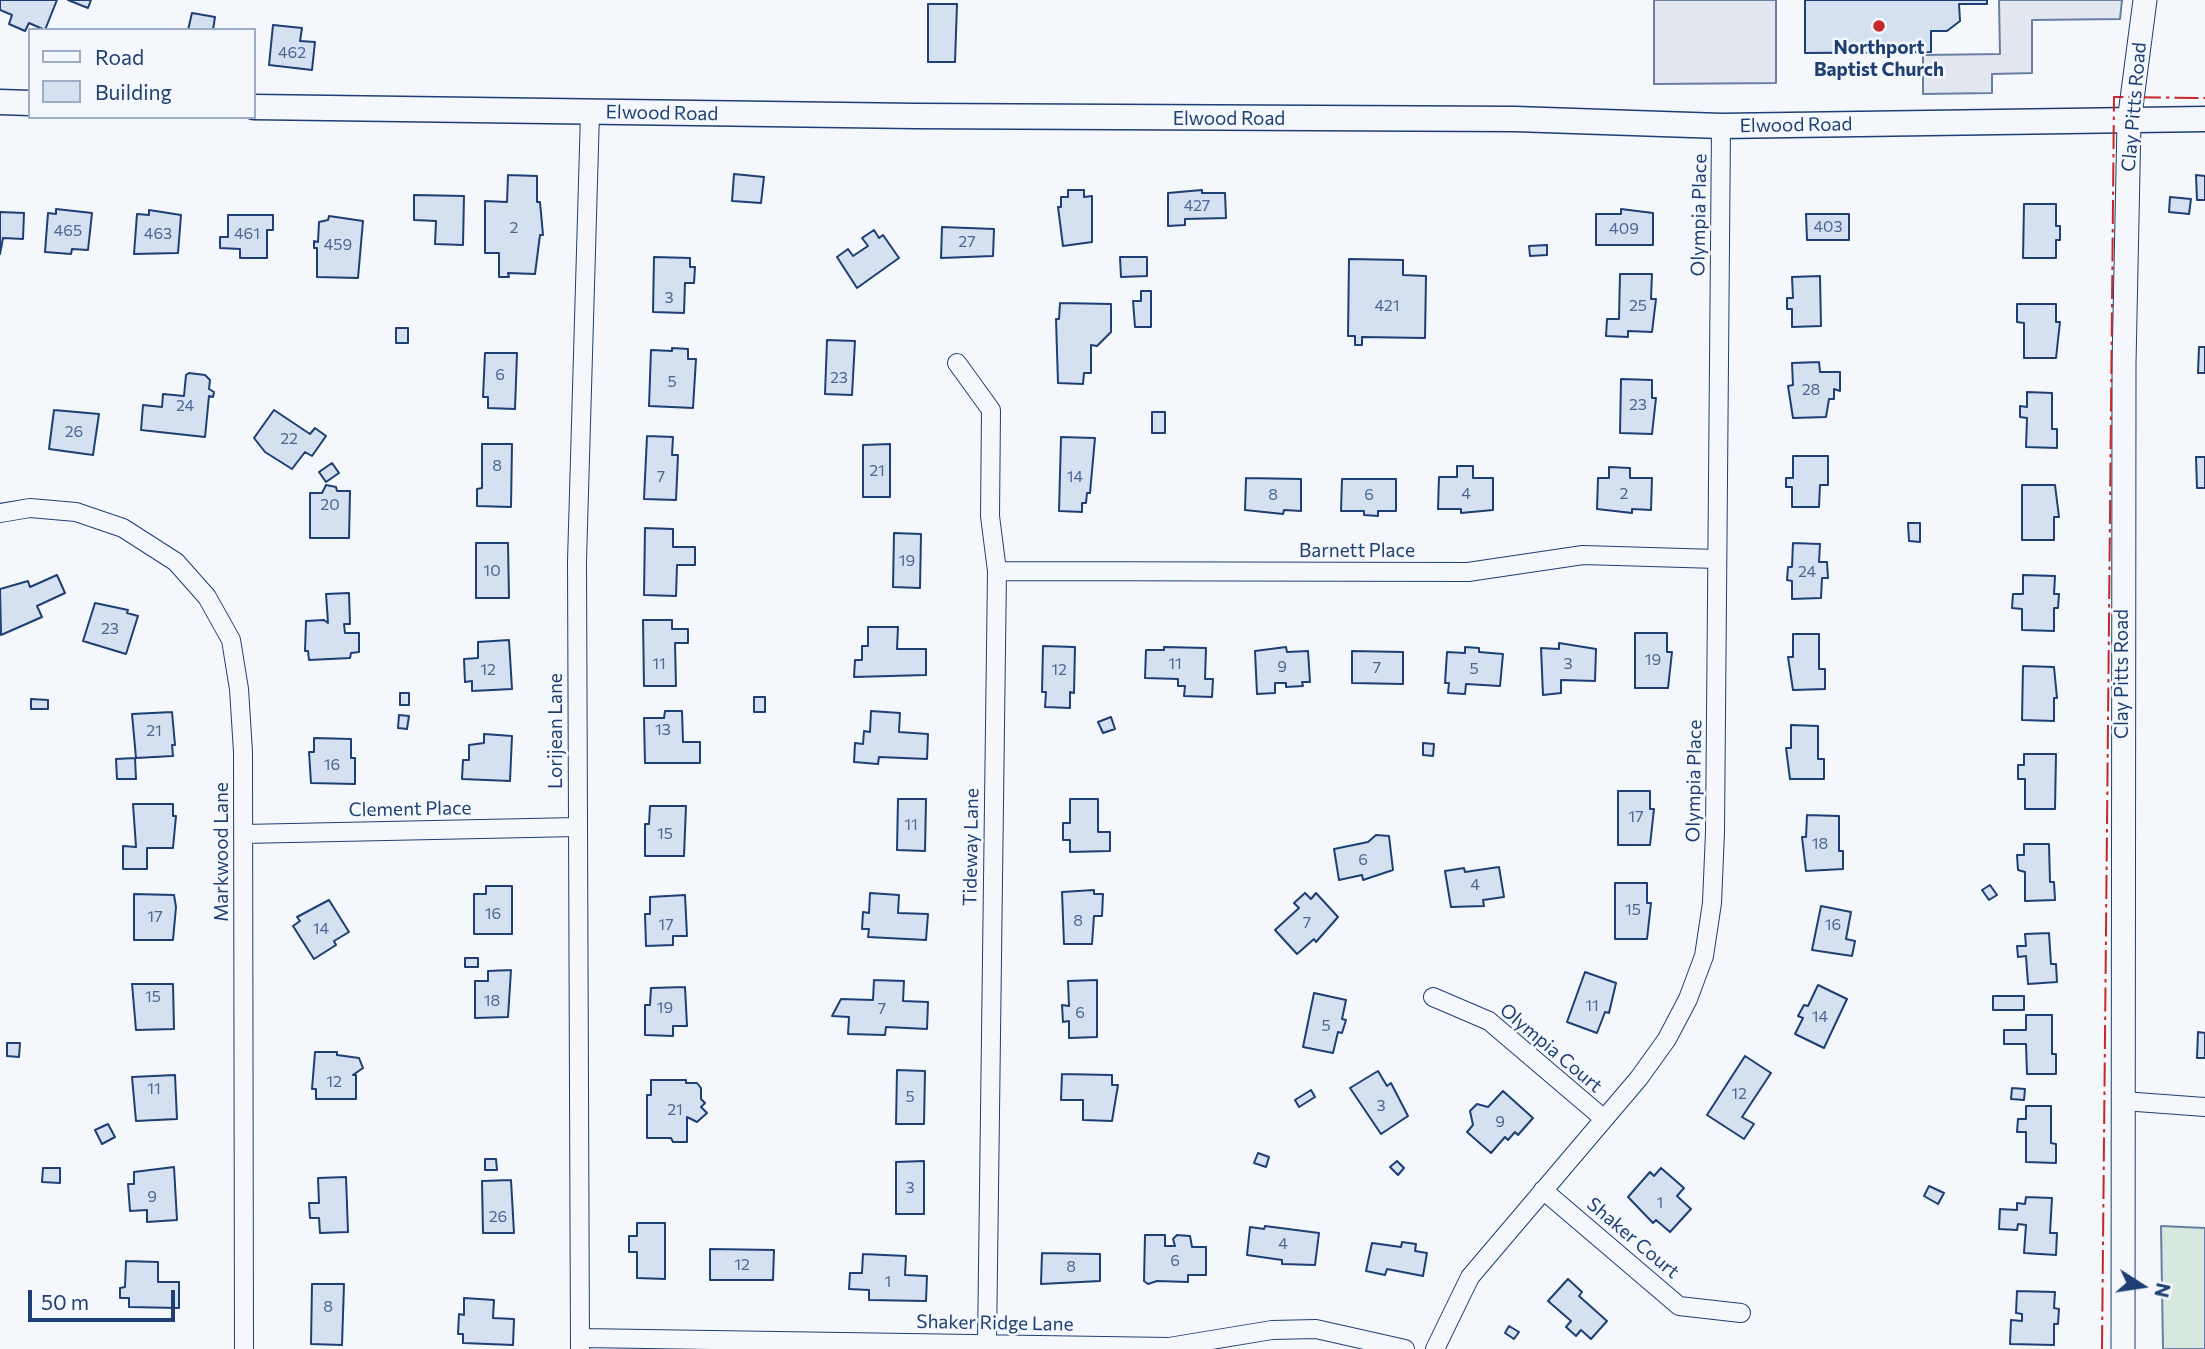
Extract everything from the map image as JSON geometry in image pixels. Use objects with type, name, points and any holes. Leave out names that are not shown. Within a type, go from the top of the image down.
[{"type":"main road","points":[[0,102],[28,103]]},
{"type":"main road","name":"Elwood Road","points":[[256,107],[590,113],[1515,119],[1721,126],[2205,120]]},
{"type":"street","name":"Clay Pitts Road","points":[[2123,1349],[2123,364],[2129,122],[2145,0]]},
{"type":"street","name":"Lorijean Lane","points":[[581,1344],[577,561],[590,113]]},
{"type":"street","name":"Olympia Place","points":[[1435,1349],[1470,1277],[1639,1078],[1667,1039],[1688,999],[1704,956],[1712,903],[1714,856],[1721,126]]},
{"type":"street","name":"Tideway Lane","points":[[957,363],[991,410],[990,516],[997,571],[987,1343]]},
{"type":"street","name":"Markwood Lane","points":[[0,513],[30,508],[76,512],[123,528],[176,562],[207,597],[231,640],[239,689],[243,834],[244,1349]]},
{"type":"street","name":"Barnett Place","points":[[997,571],[1468,572],[1583,555],[1717,559]]},
{"type":"street","name":"Clement Place","points":[[243,834],[577,827]]},
{"type":"street","name":"Olympia Court","points":[[1433,997],[1489,1021],[1603,1118]]},
{"type":"street","points":[[2123,1101],[2205,1107]]},
{"type":"street","name":"Shaker Court","points":[[1543,1190],[1679,1306],[1741,1313]]},
{"type":"street","name":"Shaker Ridge Lane","points":[[581,1344],[987,1343],[1169,1347],[1272,1329],[1316,1329],[1405,1349]]},
{"type":"shaded area","points":[[1654,0],[1776,0],[1776,83],[1654,84]]},
{"type":"shaded area","points":[[1999,0],[2122,0],[2120,19],[2032,20],[2032,73],[1992,74],[1992,93],[1923,94],[1923,55],[2000,54]]},
{"type":"shaded area","points":[[2161,1226],[2205,1228],[2205,1349],[2163,1349]]},
{"type":"building","points":[[0,0],[57,0],[46,28],[29,23],[25,31],[9,24],[12,15],[0,10]]},
{"type":"building","points":[[68,0],[91,0],[88,8]]},
{"type":"building","name":"Northport Baptist Church","points":[[1805,0],[1987,0],[1987,4],[1959,4],[1960,21],[1947,31],[1931,31],[1931,52],[1805,53]]},
{"type":"building","points":[[928,4],[957,4],[955,62],[928,62]]},
{"type":"building","points":[[192,13],[215,17],[213,28],[188,28]]},
{"type":"building","points":[[273,25],[302,28],[300,41],[315,42],[312,70],[269,65]]},
{"type":"building","points":[[734,174],[764,177],[761,203],[732,201]]},
{"type":"building","points":[[508,175],[537,176],[537,202],[540,202],[543,235],[540,235],[535,274],[508,273],[509,277],[499,277],[499,253],[485,253],[485,201],[507,202]]},
{"type":"building","points":[[2196,175],[2205,176],[2205,200],[2197,200]]},
{"type":"building","points":[[1068,190],[1084,190],[1084,197],[1092,196],[1092,242],[1063,246],[1058,207],[1061,207],[1061,197],[1068,197]]},
{"type":"building","points":[[1202,190],[1202,193],[1225,193],[1226,218],[1185,219],[1185,225],[1168,226],[1168,193]]},
{"type":"building","points":[[414,195],[464,196],[463,245],[435,244],[436,221],[414,220]]},
{"type":"building","points":[[2170,197],[2191,199],[2189,214],[2169,212]]},
{"type":"building","points":[[2024,204],[2056,204],[2056,226],[2060,226],[2060,240],[2056,240],[2056,258],[2023,258]]},
{"type":"building","points":[[56,209],[92,213],[88,250],[72,249],[71,254],[45,252],[48,213],[56,214]]},
{"type":"building","points":[[1621,209],[1653,213],[1653,245],[1596,245],[1596,214],[1621,214]]},
{"type":"building","points":[[149,210],[181,215],[178,253],[134,254],[137,214],[149,215]]},
{"type":"building","points":[[0,212],[24,213],[23,239],[3,238],[0,254]]},
{"type":"building","points":[[1806,214],[1849,214],[1849,240],[1807,240]]},
{"type":"building","points":[[228,215],[273,215],[273,230],[267,230],[267,258],[240,258],[240,249],[220,248],[220,237],[228,237]]},
{"type":"building","points":[[329,216],[363,221],[358,278],[317,277],[317,248],[314,248],[314,241],[318,242],[319,222],[328,220]]},
{"type":"building","points":[[942,227],[994,229],[993,256],[941,258]]},
{"type":"building","points":[[874,230],[879,238],[883,235],[899,258],[857,288],[837,257],[848,249],[853,256],[868,246],[862,238]]},
{"type":"building","points":[[1547,245],[1547,255],[1530,256],[1529,246]]},
{"type":"building","points":[[654,257],[690,258],[690,267],[695,267],[694,283],[685,283],[684,313],[653,312]]},
{"type":"building","points":[[1120,257],[1147,257],[1147,276],[1121,277]]},
{"type":"building","points":[[1349,259],[1403,260],[1403,275],[1426,276],[1425,338],[1362,337],[1362,345],[1355,345],[1355,336],[1348,336]]},
{"type":"building","points":[[1620,274],[1652,274],[1651,299],[1656,299],[1652,332],[1628,331],[1628,337],[1606,336],[1607,319],[1619,319]]},
{"type":"building","points":[[1820,276],[1821,326],[1792,327],[1792,309],[1787,309],[1787,298],[1793,298],[1792,277]]},
{"type":"building","points":[[1141,291],[1151,291],[1151,327],[1135,327],[1133,301],[1141,301]]},
{"type":"building","points":[[1060,303],[1111,304],[1111,332],[1097,346],[1091,345],[1091,373],[1084,373],[1083,384],[1058,383],[1056,319],[1059,319]]},
{"type":"building","points":[[2017,304],[2056,304],[2056,322],[2060,322],[2056,358],[2024,358],[2024,323],[2017,322]]},
{"type":"building","points":[[396,328],[408,328],[408,343],[396,343]]},
{"type":"building","points":[[827,340],[855,341],[852,395],[825,394]]},
{"type":"building","points":[[2199,347],[2205,347],[2205,373],[2198,373]]},
{"type":"building","points":[[672,348],[688,349],[688,359],[696,359],[693,408],[649,406],[651,350],[672,351]]},
{"type":"building","points":[[485,353],[517,353],[515,409],[488,408],[488,397],[483,397]]},
{"type":"building","points":[[1819,362],[1820,372],[1840,372],[1840,391],[1834,389],[1834,399],[1829,399],[1826,417],[1793,418],[1788,386],[1793,385],[1792,363]]},
{"type":"building","points":[[186,375],[205,375],[210,380],[209,389],[214,392],[213,397],[209,396],[205,437],[141,430],[143,405],[162,407],[163,394],[184,396]]},
{"type":"building","points":[[1621,379],[1652,380],[1652,398],[1656,398],[1652,434],[1620,433]]},
{"type":"building","points":[[2027,392],[2052,393],[2052,429],[2057,429],[2057,448],[2026,447],[2027,418],[2020,417],[2020,406],[2027,407]]},
{"type":"building","points":[[54,410],[99,414],[93,455],[49,449]]},
{"type":"building","points":[[274,410],[310,434],[315,428],[326,436],[312,456],[305,452],[292,469],[265,452],[254,438]]},
{"type":"building","points":[[1152,412],[1165,412],[1165,433],[1152,433]]},
{"type":"building","points":[[647,436],[673,437],[672,455],[678,455],[676,500],[644,499]]},
{"type":"building","points":[[1061,437],[1095,438],[1090,493],[1087,493],[1086,503],[1082,503],[1082,512],[1059,511]]},
{"type":"building","points":[[482,444],[512,444],[511,507],[477,506],[477,489],[482,488]]},
{"type":"building","points":[[890,444],[890,497],[863,497],[863,445]]},
{"type":"building","points":[[1793,456],[1828,456],[1828,485],[1820,485],[1819,507],[1792,507],[1792,487],[1786,487],[1786,478],[1793,478]]},
{"type":"building","points":[[2196,457],[2205,457],[2205,488],[2197,488]]},
{"type":"building","points":[[332,463],[339,473],[326,482],[319,472]]},
{"type":"building","points":[[1457,466],[1473,466],[1473,478],[1493,478],[1493,510],[1461,513],[1461,509],[1438,509],[1439,477],[1457,477]]},
{"type":"building","points":[[1609,467],[1630,468],[1630,478],[1652,478],[1651,510],[1632,509],[1632,513],[1597,509],[1598,478],[1609,478]]},
{"type":"building","points":[[1246,478],[1301,479],[1301,511],[1284,510],[1283,514],[1245,510]]},
{"type":"building","points":[[1342,479],[1396,479],[1396,511],[1378,511],[1378,516],[1364,515],[1364,511],[1341,511]]},
{"type":"building","points":[[326,485],[336,487],[337,491],[350,491],[349,538],[310,538],[310,493],[322,493]]},
{"type":"building","points":[[2022,485],[2055,485],[2059,517],[2054,517],[2054,540],[2022,540]]},
{"type":"building","points":[[1908,523],[1920,523],[1920,542],[1909,541]]},
{"type":"building","points":[[645,528],[673,529],[673,547],[695,547],[695,565],[677,565],[676,596],[644,595]]},
{"type":"building","points":[[894,533],[921,534],[920,588],[893,587]]},
{"type":"building","points":[[476,543],[508,543],[509,598],[476,598]]},
{"type":"building","points":[[1793,543],[1820,544],[1819,562],[1827,562],[1828,578],[1822,578],[1821,598],[1792,599],[1792,581],[1787,580],[1788,567],[1792,567]]},
{"type":"building","points":[[57,575],[65,593],[37,606],[42,617],[1,635],[0,589],[28,581],[30,587]]},
{"type":"building","points":[[2023,575],[2055,576],[2054,594],[2059,594],[2058,608],[2054,608],[2054,631],[2022,630],[2022,609],[2012,608],[2013,594],[2023,594]]},
{"type":"building","points":[[349,593],[350,624],[344,624],[345,633],[359,633],[359,652],[351,653],[350,658],[309,660],[308,651],[305,651],[306,621],[324,620],[328,623],[326,594]]},
{"type":"building","points":[[95,603],[128,610],[127,613],[138,616],[126,654],[83,641]]},
{"type":"building","points":[[643,620],[672,620],[672,629],[688,629],[688,643],[675,643],[676,686],[644,686]]},
{"type":"building","points":[[868,627],[898,627],[897,649],[926,649],[926,675],[854,677],[855,660],[862,660],[862,646],[868,646]]},
{"type":"building","points":[[1635,633],[1667,633],[1667,652],[1672,652],[1668,688],[1635,688]]},
{"type":"building","points":[[1793,634],[1819,634],[1819,669],[1825,669],[1825,689],[1793,690],[1788,657],[1793,657]]},
{"type":"building","points":[[509,640],[512,689],[472,691],[472,681],[465,682],[464,659],[478,658],[478,642]]},
{"type":"building","points":[[1559,643],[1596,649],[1595,681],[1561,680],[1561,693],[1543,695],[1541,648],[1559,649]]},
{"type":"building","points":[[1043,646],[1075,647],[1074,693],[1070,692],[1070,708],[1045,707],[1046,692],[1042,692]]},
{"type":"building","points":[[1164,647],[1206,648],[1205,679],[1213,679],[1212,697],[1184,696],[1185,686],[1178,686],[1178,679],[1145,678],[1146,650],[1164,650]]},
{"type":"building","points":[[1286,647],[1287,652],[1308,651],[1310,682],[1302,682],[1303,686],[1286,687],[1286,683],[1275,683],[1275,693],[1257,694],[1255,651]]},
{"type":"building","points":[[1465,647],[1479,648],[1479,652],[1503,654],[1500,686],[1466,684],[1465,694],[1448,693],[1449,683],[1445,683],[1447,652],[1465,653]]},
{"type":"building","points":[[1352,651],[1403,652],[1403,684],[1352,683]]},
{"type":"building","points":[[2023,666],[2054,667],[2057,698],[2054,698],[2054,721],[2022,720]]},
{"type":"building","points":[[400,693],[409,693],[409,705],[400,705]]},
{"type":"building","points":[[754,697],[765,697],[765,712],[754,712]]},
{"type":"building","points":[[31,699],[48,700],[48,709],[31,709]]},
{"type":"building","points":[[665,711],[682,711],[683,742],[700,742],[700,763],[645,763],[644,718],[664,718]]},
{"type":"building","points":[[871,711],[900,713],[899,732],[928,734],[927,759],[879,757],[878,764],[854,762],[855,743],[863,744],[864,731],[870,732]]},
{"type":"building","points":[[172,712],[175,745],[172,745],[173,756],[136,758],[132,714]]},
{"type":"building","points":[[399,715],[409,716],[407,729],[398,728]]},
{"type":"building","points":[[1111,717],[1115,729],[1103,733],[1098,722]]},
{"type":"building","points":[[1791,725],[1818,726],[1818,759],[1824,759],[1824,779],[1790,779],[1786,748],[1791,748]]},
{"type":"building","points":[[484,734],[512,736],[510,781],[462,779],[463,760],[469,760],[469,745],[484,743]]},
{"type":"building","points":[[314,738],[351,739],[351,758],[355,758],[355,784],[311,783],[309,752],[314,752]]},
{"type":"building","points":[[1423,743],[1434,744],[1433,756],[1423,755]]},
{"type":"building","points":[[2024,754],[2056,754],[2055,809],[2025,809],[2025,779],[2018,779],[2018,765],[2024,765]]},
{"type":"building","points":[[135,758],[136,779],[117,779],[116,759]]},
{"type":"building","points":[[1618,791],[1650,791],[1650,809],[1654,809],[1650,845],[1618,845]]},
{"type":"building","points":[[898,799],[926,799],[925,851],[897,850]]},
{"type":"building","points":[[1070,799],[1098,799],[1098,832],[1110,832],[1110,851],[1070,852],[1070,840],[1063,840],[1063,823],[1070,823]]},
{"type":"building","points":[[133,804],[173,804],[173,816],[176,816],[173,848],[147,848],[147,869],[123,869],[123,846],[136,847]]},
{"type":"building","points":[[650,806],[686,806],[684,856],[645,856],[645,824],[649,824]]},
{"type":"building","points":[[1807,815],[1839,816],[1839,851],[1843,851],[1843,869],[1806,871],[1802,837],[1806,837]]},
{"type":"building","points":[[1376,835],[1389,836],[1393,870],[1363,880],[1362,875],[1339,880],[1334,849],[1368,842]]},
{"type":"building","points":[[2024,844],[2049,844],[2050,882],[2054,882],[2055,900],[2025,901],[2025,872],[2018,870],[2017,855],[2024,855]]},
{"type":"building","points":[[1499,867],[1504,897],[1483,900],[1484,906],[1451,907],[1445,871],[1464,868],[1465,872]]},
{"type":"building","points":[[1615,883],[1647,883],[1647,903],[1651,903],[1647,939],[1615,939]]},
{"type":"building","points":[[1990,885],[1997,895],[1989,900],[1982,890]]},
{"type":"building","points":[[486,886],[512,886],[512,934],[474,934],[474,894],[486,894]]},
{"type":"building","points":[[1094,890],[1094,894],[1103,894],[1102,916],[1094,916],[1092,944],[1064,944],[1062,892]]},
{"type":"building","points":[[870,893],[899,895],[898,913],[928,914],[926,940],[868,937],[869,929],[862,929],[863,912],[869,913]]},
{"type":"building","points":[[1305,893],[1311,899],[1316,893],[1338,917],[1316,942],[1314,939],[1297,954],[1275,930],[1299,908],[1294,903]]},
{"type":"building","points":[[134,894],[174,895],[176,907],[173,940],[134,940]]},
{"type":"building","points":[[685,895],[687,936],[673,936],[673,945],[646,946],[645,914],[650,914],[650,897]]},
{"type":"building","points":[[329,900],[349,932],[334,941],[336,945],[314,959],[293,926],[300,921],[297,917]]},
{"type":"building","points":[[1821,906],[1851,912],[1846,939],[1855,941],[1852,956],[1812,950]]},
{"type":"building","points":[[2049,933],[2051,964],[2056,964],[2057,982],[2028,984],[2026,956],[2018,957],[2017,946],[2026,946],[2025,934]]},
{"type":"building","points":[[465,958],[478,958],[478,967],[465,967]]},
{"type":"building","points":[[511,970],[508,1017],[475,1018],[475,981],[488,981],[488,971]]},
{"type":"building","points":[[1585,972],[1616,983],[1609,1013],[1605,1012],[1597,1033],[1567,1022]]},
{"type":"building","points":[[874,980],[904,981],[903,1001],[928,1002],[927,1029],[886,1027],[885,1035],[848,1034],[849,1017],[832,1016],[841,999],[873,1000]]},
{"type":"building","points":[[1097,980],[1097,1037],[1069,1038],[1069,1021],[1063,1022],[1062,1005],[1069,1006],[1068,981]]},
{"type":"building","points":[[132,984],[173,984],[174,1029],[136,1030]]},
{"type":"building","points":[[1818,985],[1847,999],[1824,1048],[1795,1034],[1803,1018],[1798,1016],[1804,1005],[1808,1006]]},
{"type":"building","points":[[685,987],[687,1026],[673,1026],[673,1036],[645,1035],[645,1005],[650,1005],[651,988]]},
{"type":"building","points":[[1314,993],[1346,1000],[1342,1019],[1346,1020],[1342,1033],[1338,1032],[1333,1053],[1303,1047]]},
{"type":"building","points":[[1993,996],[2024,996],[2024,1010],[1993,1010]]},
{"type":"building","points":[[2026,1015],[2052,1015],[2052,1054],[2056,1054],[2056,1074],[2027,1074],[2026,1044],[2004,1044],[2004,1030],[2026,1030]]},
{"type":"building","points":[[2198,1032],[2205,1033],[2205,1058],[2197,1058]]},
{"type":"building","points":[[7,1043],[20,1043],[19,1057],[7,1056]]},
{"type":"building","points":[[315,1052],[337,1052],[337,1055],[359,1058],[363,1068],[353,1075],[356,1075],[356,1099],[316,1099],[316,1089],[312,1089]]},
{"type":"building","points":[[1745,1056],[1771,1073],[1742,1117],[1754,1124],[1744,1139],[1707,1115]]},
{"type":"building","points":[[897,1070],[925,1071],[924,1124],[896,1124]]},
{"type":"building","points":[[1378,1071],[1387,1086],[1391,1083],[1408,1116],[1381,1134],[1350,1088]]},
{"type":"building","points":[[1062,1074],[1112,1075],[1112,1085],[1118,1085],[1112,1121],[1083,1120],[1083,1100],[1061,1100]]},
{"type":"building","points":[[175,1075],[177,1119],[136,1121],[132,1077]]},
{"type":"building","points":[[651,1080],[686,1080],[686,1083],[697,1083],[701,1088],[701,1099],[705,1103],[701,1107],[707,1113],[697,1122],[687,1117],[687,1142],[673,1142],[671,1138],[647,1138],[647,1095],[651,1095]]},
{"type":"building","points":[[2012,1088],[2025,1089],[2024,1100],[2011,1099]]},
{"type":"building","points":[[1311,1090],[1315,1097],[1299,1107],[1295,1100]]},
{"type":"building","points":[[1503,1091],[1533,1118],[1518,1135],[1515,1132],[1508,1140],[1505,1137],[1491,1153],[1467,1132],[1473,1125],[1470,1111],[1477,1104],[1488,1107]]},
{"type":"building","points":[[2026,1106],[2051,1106],[2051,1143],[2056,1144],[2056,1163],[2026,1162],[2026,1132],[2017,1132],[2018,1119],[2026,1119]]},
{"type":"building","points":[[108,1124],[115,1137],[102,1144],[95,1130]]},
{"type":"building","points":[[1258,1153],[1269,1157],[1266,1167],[1254,1163]]},
{"type":"building","points":[[485,1159],[496,1159],[497,1170],[485,1170]]},
{"type":"building","points":[[924,1161],[924,1214],[896,1214],[896,1162]]},
{"type":"building","points":[[1397,1161],[1404,1168],[1398,1175],[1390,1167]]},
{"type":"building","points":[[174,1167],[177,1220],[147,1222],[147,1210],[130,1211],[128,1184],[134,1184],[134,1172]]},
{"type":"building","points":[[43,1168],[60,1168],[60,1183],[42,1182]]},
{"type":"building","points":[[1661,1168],[1684,1188],[1677,1196],[1691,1209],[1670,1232],[1656,1220],[1653,1223],[1628,1197],[1650,1172],[1654,1176]]},
{"type":"building","points":[[346,1177],[348,1232],[320,1233],[319,1218],[310,1218],[309,1203],[319,1203],[318,1178]]},
{"type":"building","points":[[511,1180],[514,1233],[483,1233],[482,1181]]},
{"type":"building","points":[[1929,1186],[1944,1193],[1938,1204],[1924,1196]]},
{"type":"building","points":[[2026,1197],[2052,1198],[2050,1233],[2057,1233],[2056,1255],[2024,1253],[2026,1225],[2018,1224],[2017,1230],[1999,1229],[2000,1209],[2017,1210],[2017,1203],[2025,1204]]},
{"type":"building","points":[[637,1223],[665,1223],[665,1279],[637,1278],[637,1252],[629,1252],[629,1236],[637,1236]]},
{"type":"building","points":[[1265,1226],[1319,1233],[1315,1265],[1282,1264],[1282,1260],[1247,1255],[1250,1227],[1264,1229]]},
{"type":"building","points":[[1145,1235],[1165,1235],[1165,1246],[1175,1246],[1173,1239],[1177,1235],[1190,1236],[1192,1247],[1206,1247],[1206,1275],[1188,1275],[1188,1282],[1157,1281],[1148,1284],[1144,1281]]},
{"type":"building","points":[[1402,1242],[1416,1244],[1415,1251],[1427,1253],[1423,1276],[1387,1269],[1385,1275],[1366,1271],[1372,1243],[1401,1247]]},
{"type":"building","points":[[710,1249],[774,1250],[773,1280],[710,1280]]},
{"type":"building","points":[[1042,1253],[1100,1254],[1100,1281],[1041,1284]]},
{"type":"building","points":[[863,1254],[906,1256],[905,1275],[927,1276],[926,1301],[869,1300],[869,1290],[849,1289],[850,1273],[862,1273]]},
{"type":"building","points":[[126,1261],[158,1262],[158,1282],[179,1282],[179,1308],[129,1307],[129,1298],[120,1298],[120,1288],[125,1287]]},
{"type":"building","points":[[1568,1279],[1582,1292],[1579,1296],[1607,1321],[1591,1339],[1581,1330],[1576,1336],[1566,1327],[1571,1321],[1548,1301]]},
{"type":"building","points":[[312,1284],[344,1284],[342,1345],[311,1344]]},
{"type":"building","points":[[2017,1291],[2055,1292],[2054,1308],[2059,1309],[2058,1324],[2054,1324],[2054,1345],[2010,1344],[2011,1320],[2022,1321],[2022,1314],[2016,1313]]},
{"type":"building","points":[[464,1298],[494,1300],[493,1318],[514,1319],[513,1345],[463,1343],[463,1334],[458,1334],[459,1314],[464,1315]]},
{"type":"building","points":[[1509,1326],[1519,1332],[1514,1339],[1505,1333]]},
{"type":"power","points":[[2102,1349],[2114,97],[2205,98]]},
{"type":"place","name":"Northport Baptist Church","points":[[1879,26]]}]
